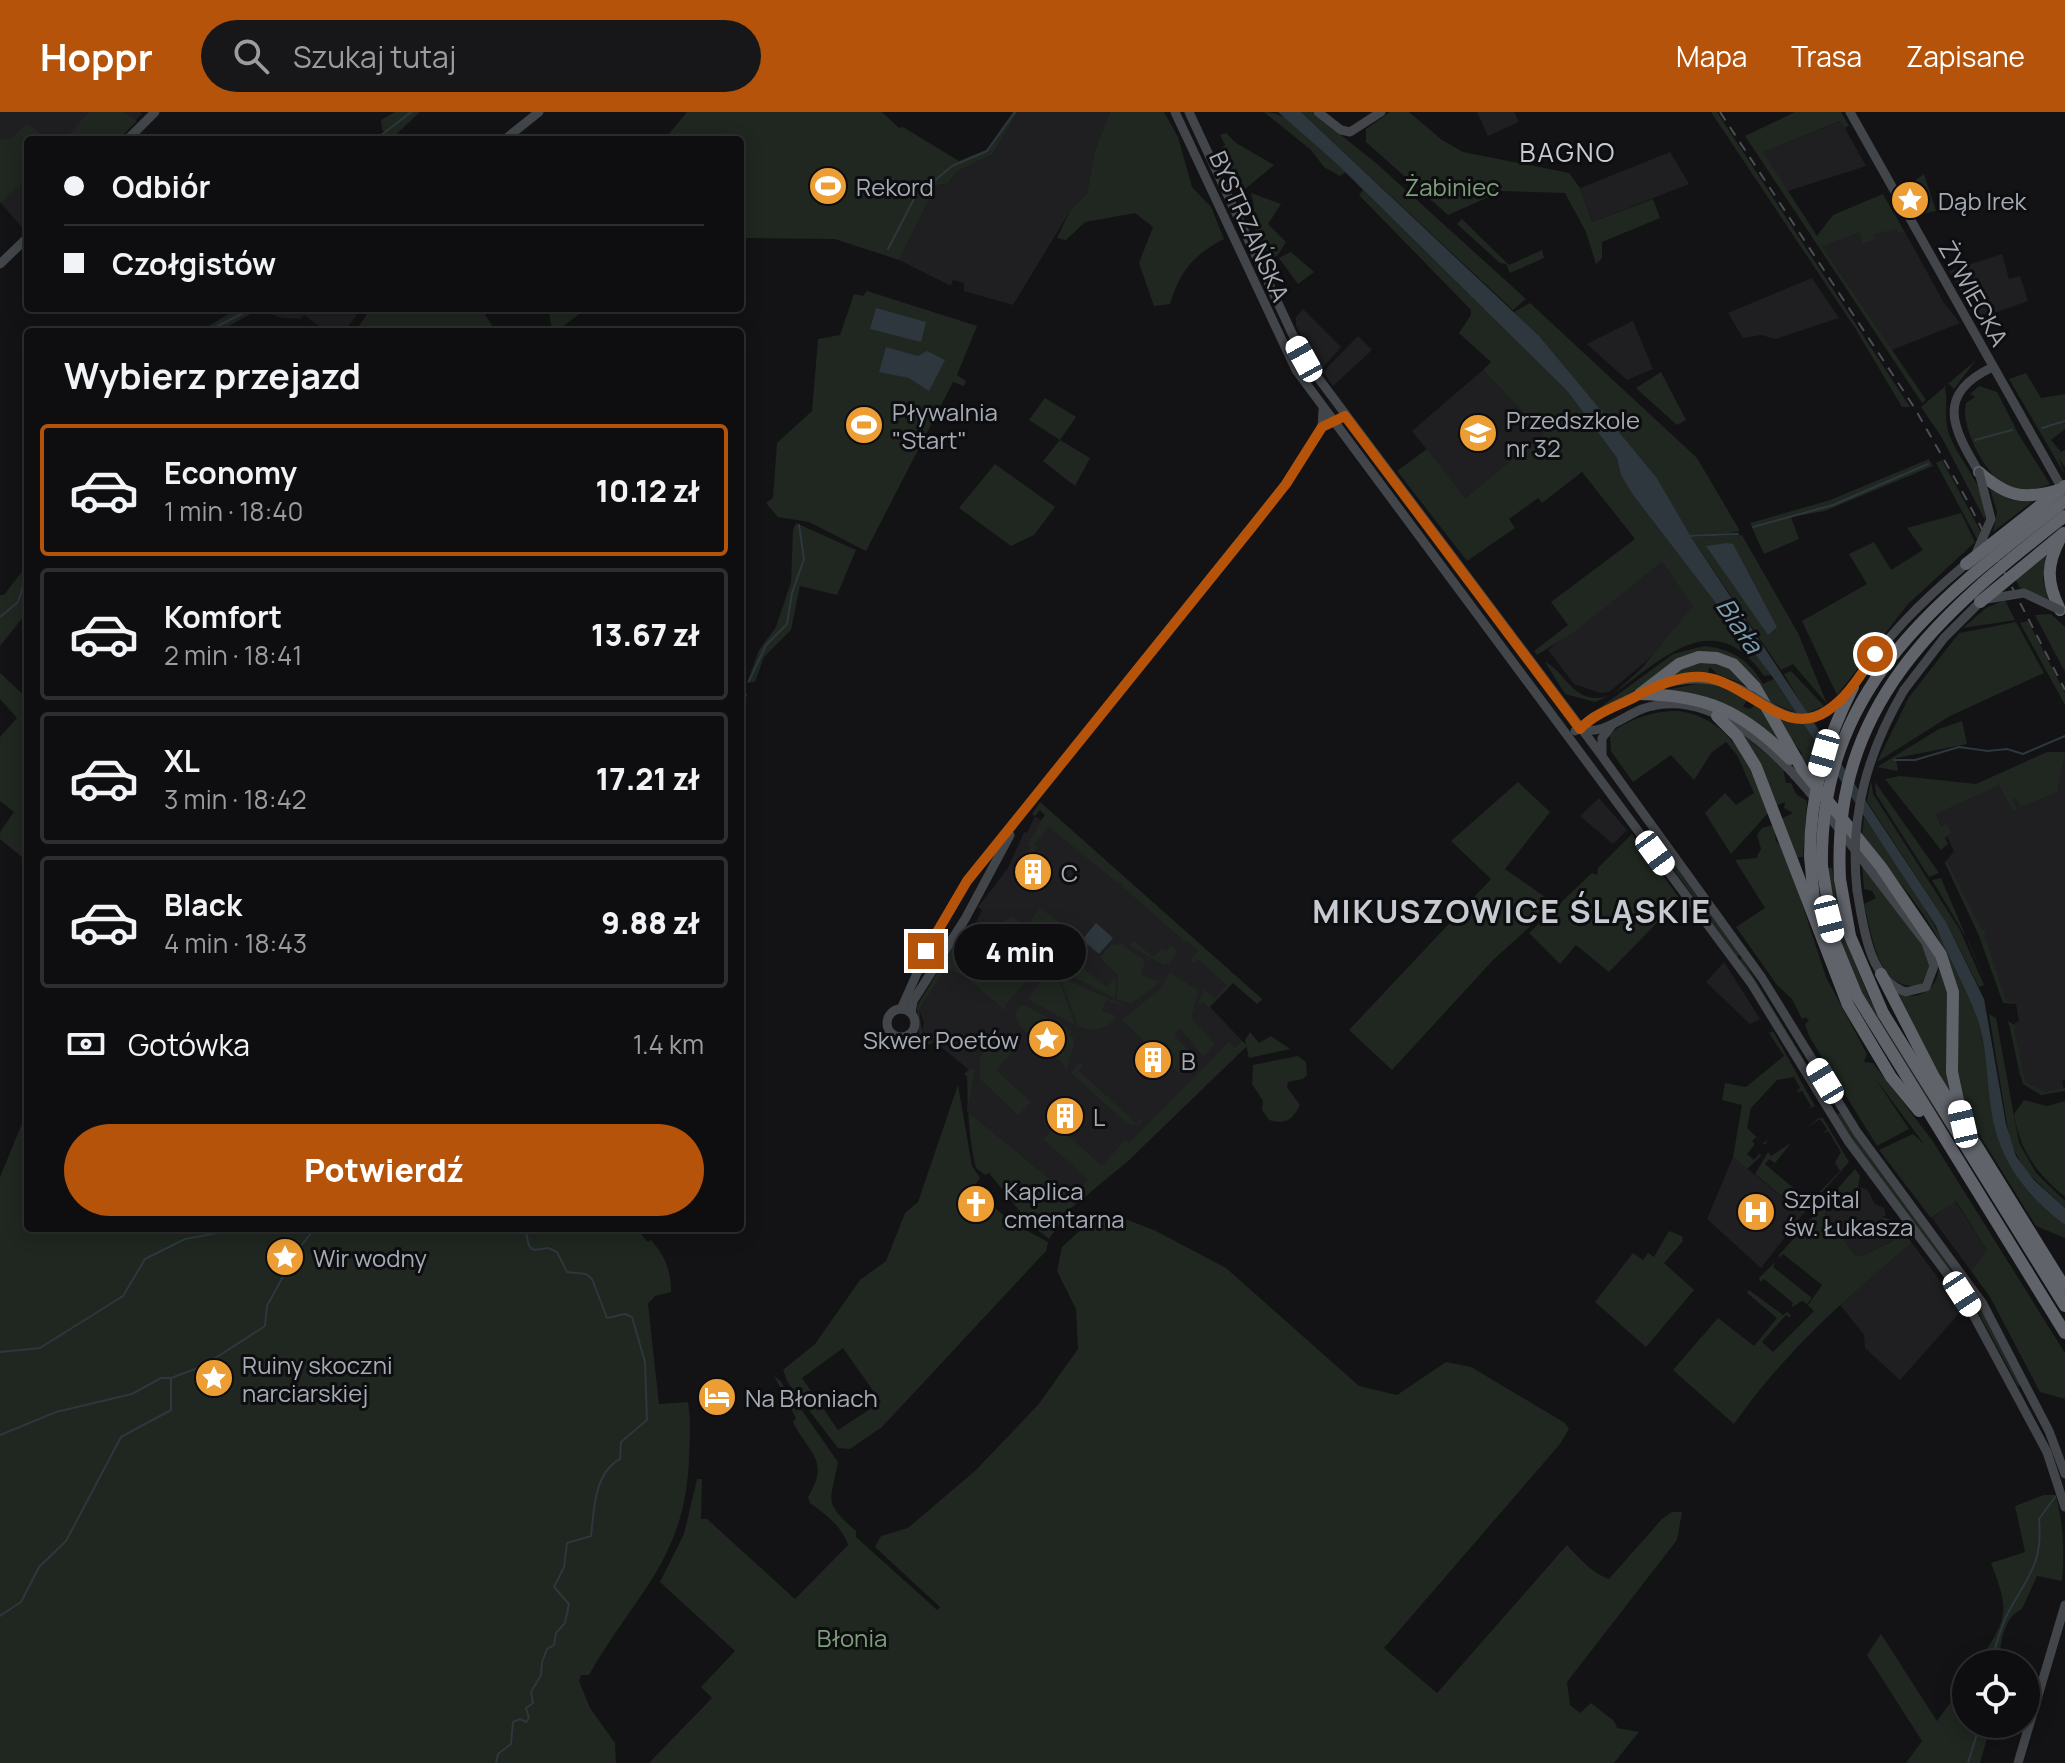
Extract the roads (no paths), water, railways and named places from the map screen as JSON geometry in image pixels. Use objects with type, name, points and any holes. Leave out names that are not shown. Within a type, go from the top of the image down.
[{"type":"highway","points":[[1979,472],[2011,495],[2030,497],[2064,492]]},
{"type":"highway","points":[[1966,564],[2064,492]]},
{"type":"highway","points":[[2064,492],[1943,597],[1877,673],[1852,718],[1835,765],[1825,810],[1822,866],[1834,940],[1851,984],[2065,1333]]},
{"type":"highway","points":[[2065,516],[1953,607],[1885,691],[1857,746],[1846,784],[1839,840],[1840,879],[1850,936],[1888,1023],[2065,1306]]},
{"type":"highway","points":[[1980,602],[2064,532]]},
{"type":"highway","points":[[2062,613],[2048,583],[2048,570],[2064,532]]},
{"type":"highway","points":[[1640,694],[1688,659],[1709,657],[1733,664],[1755,687],[1802,769],[1881,867],[1941,955],[1953,992],[1952,1072],[1963,1124]]},
{"type":"highway","points":[[1823,942],[1810,856],[1812,807],[1818,773],[1831,733],[1853,687]]},
{"type":"highway","points":[[1640,694],[1681,695],[1722,708],[1757,730],[1802,769]]},
{"type":"highway","points":[[1717,716],[1737,736],[1756,767],[1844,997],[1876,1055],[1956,1158]]},
{"type":"highway","points":[[1881,974],[1905,1026],[2065,1288]]},
{"type":"main road","points":[[131,136],[155,112]]},
{"type":"main road","points":[[509,136],[539,112]]},
{"type":"main road","name":"BYSTRZAŃSKA","points":[[1175,112],[1282,347],[1322,407],[1426,542],[1751,983],[1859,1158],[1978,1320],[2047,1452],[2065,1507]]},
{"type":"main road","name":"BYSTRZAŃSKA","points":[[1189,112],[1295,344],[1345,416],[1596,748],[1762,978],[1870,1152],[1983,1304],[2048,1427],[2065,1474]]},
{"type":"main road","points":[[1318,112],[1341,130],[1350,132],[1381,112]]},
{"type":"main road","name":"ŻYWIECKA","points":[[1850,112],[2064,492]]},
{"type":"main road","points":[[0,264],[24,241]]},
{"type":"main road","points":[[1568,733],[1640,694],[1673,682],[1703,677],[1730,684],[1782,715],[1803,720],[1825,712],[1853,687],[1878,650],[1910,613],[1966,564],[1983,542],[1991,519],[1979,472],[1954,423],[1959,393],[1969,381],[1993,367]]},
{"type":"main road","points":[[1011,830],[977,899],[906,1011],[931,942],[962,890],[1286,484],[1322,427],[1322,407]]},
{"type":"main road","points":[[1313,443],[1345,416]]},
{"type":"main road","points":[[1322,427],[1335,424]]},
{"type":"main road","points":[[1426,542],[1437,536]]},
{"type":"main road","points":[[1580,729],[1596,731],[1652,706],[1672,703],[1697,707],[1717,716],[1761,744],[1803,784],[1926,943],[1934,966],[1926,987],[1906,992],[1881,974],[1857,890],[1858,806],[1877,738],[1925,661],[1980,602],[2007,593],[2024,593],[2062,613]]},
{"type":"main road","points":[[1603,758],[1604,733],[1619,720]]},
{"type":"main road","points":[[1827,1108],[1838,1101]]},
{"type":"main road","points":[[2062,1616],[2065,1598]]},
{"type":"main road","points":[[2018,1763],[2065,1605]]},
{"type":"water","name":"Biała","points":[[1278,112],[1301,112],[1539,336],[1657,478],[1691,537],[1946,922],[1984,999],[2006,1124],[2016,1156],[2034,1180],[2065,1208],[2065,1225],[2026,1189],[2000,1143],[1994,1126],[1980,1028],[1936,926],[1774,679],[1633,495],[1621,475],[1617,458],[1568,392],[1336,163]]},
{"type":"water","points":[[876,308],[926,322],[921,342],[870,329]]},
{"type":"water","points":[[886,347],[918,356],[927,351],[945,360],[929,391],[909,378],[879,372]]},
{"type":"water","points":[[1733,544],[1777,627],[1768,635],[1706,546]]},
{"type":"water","points":[[1096,923],[1113,938],[1099,954],[1082,940]]},
{"type":"waterway","points":[[380,136],[411,112]]},
{"type":"waterway","points":[[888,249],[915,197],[952,166],[987,151],[1015,112]]},
{"type":"waterway","points":[[214,328],[245,312]]},
{"type":"waterway","points":[[2042,428],[2065,421]]},
{"type":"waterway","points":[[1975,440],[2012,430]]},
{"type":"waterway","points":[[1753,527],[1833,505],[1928,464]]},
{"type":"waterway","points":[[749,681],[766,645],[787,624],[792,593],[804,559],[799,525]]},
{"type":"waterway","points":[[1688,536],[1738,534]]},
{"type":"waterway","points":[[0,617],[18,602],[24,583]]},
{"type":"waterway","points":[[744,699],[746,695]]},
{"type":"waterway","points":[[1894,760],[1915,760],[1959,747],[1988,751],[2007,749],[2023,754],[2065,736]]},
{"type":"waterway","points":[[0,1352],[40,1348],[123,1296],[145,1259],[185,1239],[223,1232]]},
{"type":"waterway","points":[[0,1435],[56,1412],[132,1394],[161,1378],[171,1378],[203,1366],[265,1326],[267,1306],[297,1251],[312,1232]]},
{"type":"waterway","points":[[496,1763],[498,1754],[511,1744],[513,1722],[520,1719],[526,1722],[529,1718],[526,1708],[533,1703],[531,1692],[541,1675],[542,1662],[547,1649],[554,1645],[556,1633],[565,1623],[569,1604],[554,1587],[564,1567],[567,1543],[591,1536],[600,1483],[611,1465],[620,1459],[621,1442],[647,1420],[645,1362],[632,1317],[625,1314],[607,1318],[592,1279],[586,1274],[567,1272],[557,1252],[548,1248],[534,1250],[529,1246],[526,1232]]},
{"type":"waterway","points":[[0,1616],[21,1602],[39,1567],[66,1541],[121,1437],[171,1410],[171,1379]]},
{"type":"waterway","points":[[1995,1650],[2006,1617],[2037,1558],[2039,1519],[2055,1497]]},
{"type":"waterway","points":[[1968,1763],[1976,1738]]},
{"type":"railway","points":[[1720,112],[1914,407],[1967,500],[2065,690]]},
{"type":"place","name":"Rekord","points":[[828,186]]},
{"type":"place","name":"Dąb Irek","points":[[1910,200]]},
{"type":"place","name":"Pływalnia \"Start\"","points":[[864,425]]},
{"type":"place","name":"Przedszkole nr 32","points":[[1478,433]]},
{"type":"place","name":"C","points":[[1033,872]]},
{"type":"place","name":"Skwer Poetów","points":[[1047,1039]]},
{"type":"place","name":"B","points":[[1153,1060]]},
{"type":"place","name":"L","points":[[1065,1116]]},
{"type":"place","name":"Kaplica cmentarna","points":[[976,1204]]},
{"type":"place","name":"Szpital św. Łukasza","points":[[1756,1212]]},
{"type":"place","name":"Wir wodny","points":[[285,1257]]},
{"type":"place","name":"Ruiny skoczni narciarskiej","points":[[214,1378]]},
{"type":"place","name":"Na Błoniach","points":[[717,1397]]},
{"type":"district","name":"BAGNO","points":[[1568,152]]},
{"type":"district","name":"MIKUSZOWICE ŚLĄSKIE","points":[[1512,911]]},
{"type":"park label","name":"Żabiniec","points":[[1452,186]]},
{"type":"park label","name":"Błonia","points":[[852,1637]]}]
